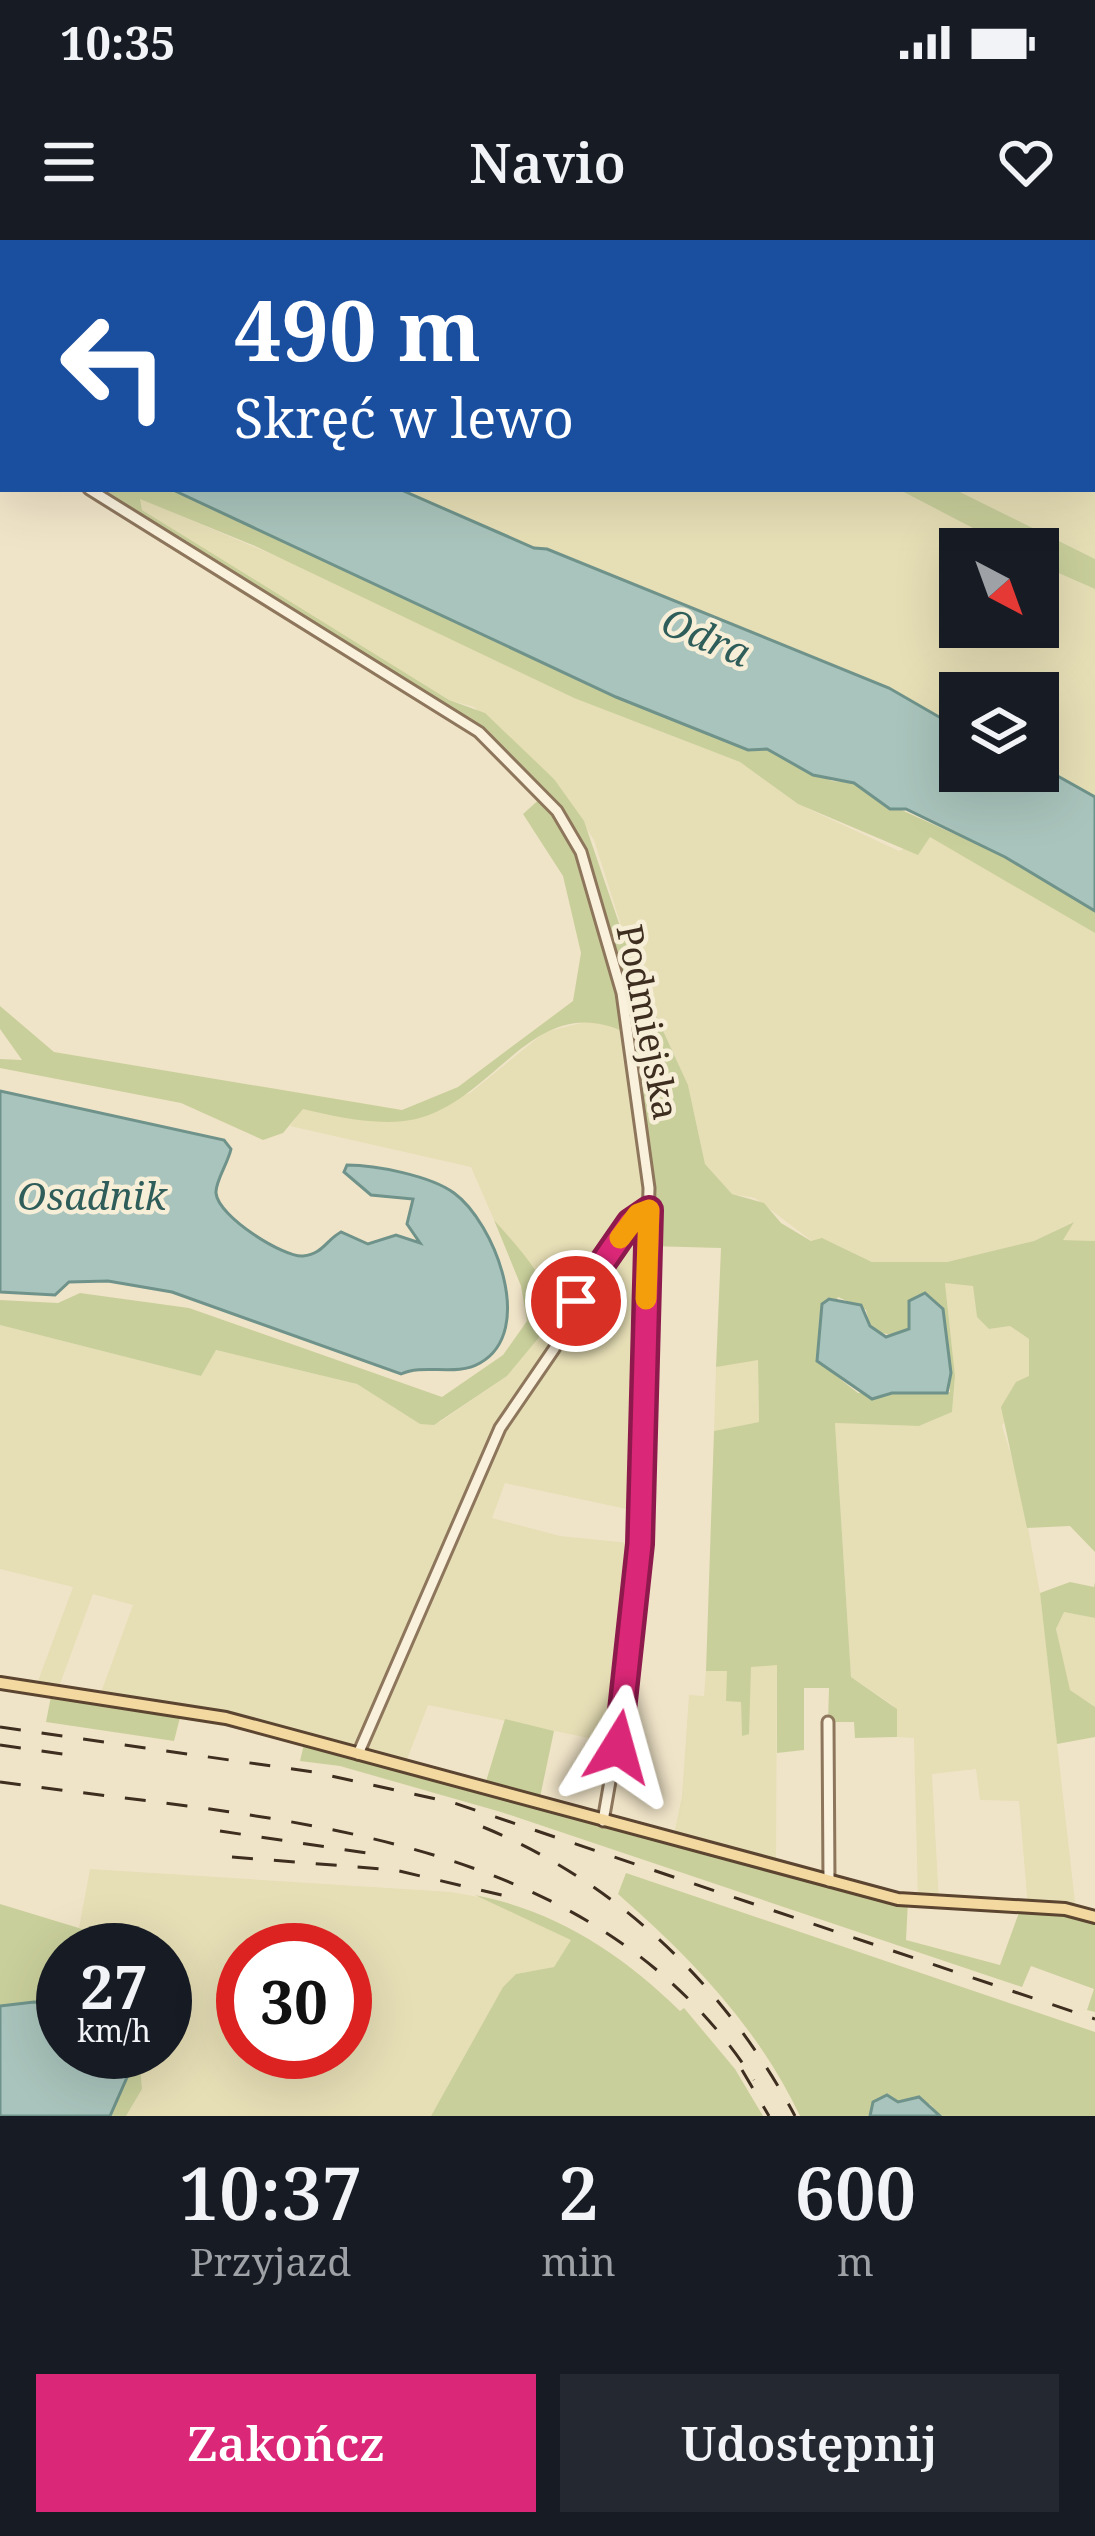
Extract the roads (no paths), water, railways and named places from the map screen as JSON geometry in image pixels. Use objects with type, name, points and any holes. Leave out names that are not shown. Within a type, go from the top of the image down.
[{"type":"main road","points":[[0,1683],[214,1716],[908,1901],[1065,1910],[1095,1917]]},
{"type":"street","name":"Podmiejska","points":[[94,492],[479,732],[557,811],[581,852],[618,973],[649,1210],[640,1544],[626,1690],[598,1820]]},
{"type":"street","points":[[358,1754],[500,1429],[554,1349],[576,1301],[630,1223],[649,1210]]},
{"type":"street","points":[[828,1722],[829,1881]]},
{"type":"water","name":"Odra","points":[[177,492],[406,492],[534,548],[547,549],[889,688],[939,717],[939,792],[1059,792],[1059,777],[1095,797],[1095,911],[1005,857],[906,809],[890,809],[854,783],[813,775],[767,749],[748,750],[616,697]]},
{"type":"water","name":"Osadnik","points":[[0,1091],[224,1140],[231,1149],[216,1189],[220,1203],[254,1234],[294,1255],[315,1253],[341,1232],[368,1244],[396,1235],[420,1243],[407,1224],[413,1199],[371,1195],[344,1172],[347,1165],[403,1173],[444,1187],[469,1207],[495,1251],[507,1303],[506,1327],[497,1348],[471,1367],[401,1374],[172,1292],[108,1281],[69,1282],[55,1295],[0,1292]]},
{"type":"water","points":[[925,1293],[943,1309],[951,1373],[947,1393],[892,1393],[872,1399],[817,1361],[822,1304],[829,1299],[861,1305],[870,1326],[886,1337],[909,1329],[909,1301]]},
{"type":"water","points":[[36,2002],[36,2079],[126,2079],[110,2116],[0,2116],[0,2006]]},
{"type":"water","points":[[887,2095],[898,2102],[919,2097],[940,2116],[870,2116],[873,2102]]},
{"type":"railway","points":[[0,1727],[313,1772],[454,1803],[1095,2019]]},
{"type":"railway","points":[[0,1745],[77,1756]]},
{"type":"railway","points":[[0,1782],[314,1826],[416,1850],[514,1884],[605,1932],[685,1996],[754,2080]]},
{"type":"railway","points":[[483,1827],[579,1878],[664,1944],[736,2024],[795,2116]]},
{"type":"railway","points":[[220,1831],[380,1855]]},
{"type":"railway","points":[[232,1857],[395,1870],[514,1898]]},
{"type":"railway","points":[[742,2070],[769,2116]]}]
